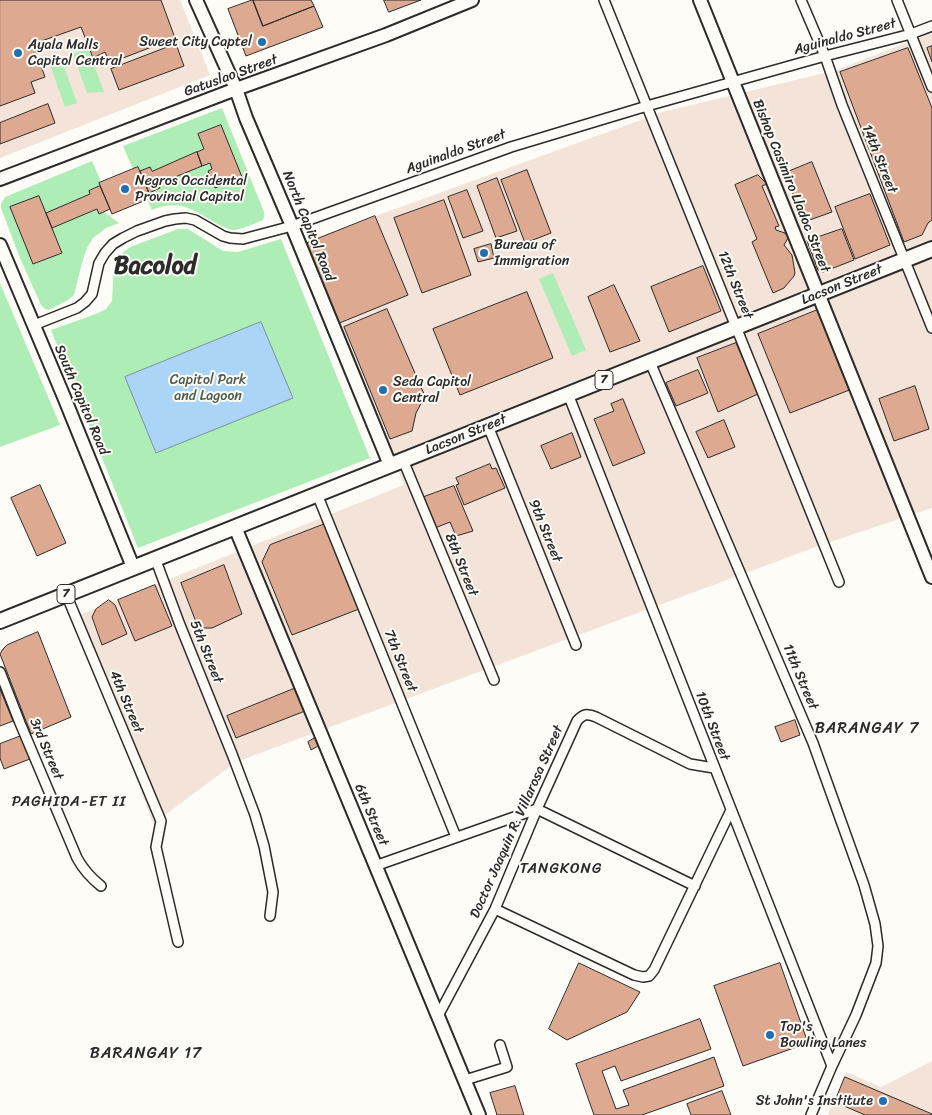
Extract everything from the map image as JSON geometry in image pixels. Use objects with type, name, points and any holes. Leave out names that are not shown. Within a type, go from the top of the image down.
[{"type":"main road","name":"Lacson Street","points":[[0,621],[932,249]]},
{"type":"street","name":"North Capitol Road","points":[[196,0],[236,89],[246,118],[390,465]]},
{"type":"street","name":"Gatuslao Street","points":[[0,178],[386,35],[472,0]]},
{"type":"street","name":"12th Street","points":[[604,0],[840,582]]},
{"type":"street","name":"Bishop Casimiro Lladoc Street","points":[[700,0],[932,577]]},
{"type":"street","name":"14th Street","points":[[801,0],[826,56],[842,105],[932,328]]},
{"type":"street","points":[[896,0],[932,87]]},
{"type":"street","name":"Aguinaldo Street","points":[[34,325],[77,308],[85,302],[92,294],[99,263],[113,244],[136,231],[165,221],[186,218],[196,220],[230,238],[243,239],[292,226],[511,147],[647,106],[911,34],[932,26]]},
{"type":"street","name":"South Capitol Road","points":[[0,245],[133,568]]},
{"type":"street","name":"11th Street","points":[[650,362],[813,742],[864,885],[875,924],[878,946],[876,963],[856,1016],[832,1066],[812,1115]]},
{"type":"street","name":"10th Street","points":[[568,394],[832,1066]]},
{"type":"street","name":"9th Street","points":[[488,426],[576,645]]},
{"type":"street","name":"8th Street","points":[[403,460],[494,680]]},
{"type":"street","name":"7th Street","points":[[317,494],[456,837]]},
{"type":"street","name":"6th Street","points":[[235,527],[479,1115]]},
{"type":"street","name":"5th Street","points":[[155,558],[255,815],[264,846],[273,892],[270,916]]},
{"type":"street","name":"4th Street","points":[[66,594],[161,821],[156,847],[178,942]]},
{"type":"street","name":"3rd Street","points":[[0,672],[80,864],[101,886]]},
{"type":"street","name":"Doctor Joaquin R. Villarosa Street","points":[[438,1016],[495,910],[576,721],[582,715],[588,714],[596,717],[690,764],[714,768]]},
{"type":"street","points":[[375,866],[537,809],[695,886]]},
{"type":"street","points":[[495,910],[634,975],[649,976],[654,970],[731,810]]},
{"type":"street","points":[[465,1080],[507,1067],[500,1045]]},
{"type":"shaded area","points":[[0,0],[180,0],[210,75],[0,158]]},
{"type":"shaded area","points":[[932,33],[932,508],[821,545],[236,762],[153,824],[77,616],[404,485],[304,242],[663,112],[837,70]]},
{"type":"shaded area","name":"St John's Institute","points":[[932,1061],[932,1115],[828,1115],[846,1072],[881,1087]]},
{"type":"green space","points":[[88,48],[104,92],[87,93],[73,54]]},
{"type":"green space","points":[[61,58],[77,103],[65,107],[49,62]]},
{"type":"green space","points":[[222,108],[264,212],[263,220],[244,228],[233,230],[223,227],[185,207],[170,205],[152,210],[147,200],[151,198],[149,193],[160,189],[158,184],[210,163],[212,169],[208,171],[215,188],[242,177],[221,125],[198,134],[204,149],[152,171],[150,167],[140,171],[138,167],[133,169],[123,146]]},
{"type":"green space","points":[[92,161],[101,182],[99,183],[100,186],[89,191],[90,194],[46,213],[11,207],[33,264],[62,253],[52,228],[97,209],[99,214],[104,212],[119,223],[106,228],[93,238],[83,259],[74,295],[49,310],[45,309],[41,305],[20,258],[1,204],[5,197]]},
{"type":"green space","name":"Capitol Park and Lagoon","points":[[178,229],[188,229],[223,251],[238,252],[281,239],[370,458],[138,548],[51,330],[106,309],[112,301],[114,264],[122,253],[130,247]]},
{"type":"green space","points":[[553,273],[586,350],[572,356],[539,279]]},
{"type":"green space","points":[[0,283],[60,425],[0,447]]},
{"type":"water","points":[[261,322],[293,398],[156,453],[125,377]]},
{"type":"building","name":"Ayala Malls Capitol Central","points":[[0,0],[161,0],[175,38],[110,63],[105,52],[93,58],[81,27],[33,44],[45,77],[31,82],[35,93],[0,106]]},
{"type":"building","name":"Sweet City Captel","points":[[253,0],[263,26],[314,6],[323,27],[246,56],[228,9]]},
{"type":"building","points":[[253,0],[311,0],[314,6],[263,26]]},
{"type":"building","points":[[384,0],[421,0],[389,12]]},
{"type":"building","points":[[176,44],[184,66],[119,90],[111,69]]},
{"type":"building","points":[[932,46],[932,62],[927,48]]},
{"type":"building","points":[[908,48],[932,108],[932,220],[928,223],[922,235],[904,242],[840,72]]},
{"type":"building","points":[[48,104],[55,123],[0,144],[0,123]]},
{"type":"building","points":[[221,125],[242,177],[215,188],[208,171],[212,169],[210,163],[202,166],[197,152],[204,149],[198,134]]},
{"type":"building","points":[[197,152],[202,166],[158,184],[160,188],[149,193],[140,171],[150,167],[152,171]]},
{"type":"building","points":[[812,162],[832,212],[804,222],[785,173]]},
{"type":"building","name":"Negros Occidental Provincial Capitol","points":[[138,167],[151,198],[112,214],[99,183]]},
{"type":"building","points":[[527,170],[551,233],[525,243],[501,180]]},
{"type":"building","points":[[758,175],[767,184],[762,186],[779,226],[775,227],[776,230],[785,233],[788,238],[784,245],[792,255],[795,273],[784,288],[773,293],[752,242],[757,239],[735,185]]},
{"type":"building","points":[[497,178],[517,231],[496,238],[477,186]]},
{"type":"building","points":[[100,186],[110,209],[99,214],[97,209],[52,228],[46,213],[90,194],[89,191]]},
{"type":"building","points":[[467,190],[483,231],[463,238],[448,197]]},
{"type":"building","points":[[870,194],[890,245],[855,259],[835,207]]},
{"type":"building","points":[[39,196],[62,253],[33,264],[10,207]]},
{"type":"building","points":[[444,200],[471,275],[422,293],[394,218]]},
{"type":"building","points":[[375,216],[408,295],[337,324],[305,244]]},
{"type":"building","points":[[842,229],[854,260],[823,272],[818,270],[807,241]]},
{"type":"building","name":"Bureau of Immigration","points":[[491,244],[494,258],[478,262],[474,249]]},
{"type":"building","points":[[703,266],[721,311],[669,332],[651,287]]},
{"type":"building","points":[[614,285],[640,341],[610,352],[588,297]]},
{"type":"building","points":[[527,292],[553,358],[460,395],[433,329]]},
{"type":"building","points":[[387,309],[425,396],[416,413],[412,431],[390,439],[344,327]]},
{"type":"building","points":[[820,309],[852,389],[790,413],[758,334]]},
{"type":"building","points":[[736,343],[758,394],[718,412],[697,358]]},
{"type":"building","points":[[698,370],[708,393],[676,406],[666,383]]},
{"type":"building","points":[[915,386],[929,429],[894,441],[879,399]]},
{"type":"building","points":[[623,399],[645,453],[613,466],[594,419],[614,411],[611,404]]},
{"type":"building","points":[[724,420],[735,447],[708,458],[696,432]]},
{"type":"building","points":[[572,433],[581,457],[551,469],[541,446]]},
{"type":"building","points":[[490,464],[492,469],[496,468],[505,488],[464,505],[456,485],[459,484],[456,478]]},
{"type":"building","points":[[40,485],[66,543],[37,556],[11,498]]},
{"type":"building","points":[[454,486],[473,531],[456,536],[450,522],[435,528],[424,497]]},
{"type":"building","points":[[325,524],[359,609],[292,635],[262,562],[270,545]]},
{"type":"building","points":[[224,565],[242,614],[212,628],[203,628],[196,622],[181,583]]},
{"type":"building","points":[[155,585],[172,626],[135,641],[118,600]]},
{"type":"building","points":[[109,600],[115,605],[127,634],[102,645],[92,617],[96,609]]},
{"type":"building","points":[[38,632],[71,717],[31,734],[0,654],[7,645]]},
{"type":"building","points":[[296,688],[305,711],[236,738],[227,716]]},
{"type":"building","points":[[0,689],[13,721],[0,726]]},
{"type":"building","points":[[795,720],[800,735],[781,742],[775,727]]},
{"type":"building","points":[[21,736],[30,759],[4,769],[0,758],[0,744]]},
{"type":"building","points":[[315,738],[318,746],[311,750],[308,742]]},
{"type":"building","points":[[579,963],[640,992],[627,1012],[567,1040],[549,1029]]},
{"type":"building","points":[[780,963],[808,1043],[743,1066],[714,986]]},
{"type":"building","points":[[700,1019],[711,1049],[621,1081],[615,1066],[602,1071],[616,1109],[629,1105],[623,1090],[714,1057],[724,1086],[642,1115],[594,1115],[576,1064]]},
{"type":"building","points":[[845,1077],[932,1115],[865,1115],[835,1102]]},
{"type":"building","points":[[515,1086],[524,1115],[497,1115],[490,1093]]},
{"type":"building","points":[[722,1091],[731,1115],[691,1115],[687,1104]]},
{"type":"place","name":"Sweet City Captel","points":[[262,42]]},
{"type":"place","name":"Ayala Malls Capitol Central","points":[[18,53]]},
{"type":"place","name":"Negros Occidental Provincial Capitol","points":[[125,189]]},
{"type":"place","name":"Bureau of Immigration","points":[[484,253]]},
{"type":"place","name":"Seda Capitol Central","points":[[383,390]]},
{"type":"place","name":"Top's Bowling Lanes","points":[[770,1035]]},
{"type":"place","name":"St John's Institute","points":[[883,1101]]},
{"type":"district","name":"Bacolod","points":[[155,267]]},
{"type":"district","name":"BARANGAY 7","points":[[867,729]]},
{"type":"district","name":"PAGHIDA-ET II","points":[[69,802]]},
{"type":"district","name":"TANGKONG","points":[[561,869]]},
{"type":"district","name":"BARANGAY 17","points":[[146,1054]]}]
